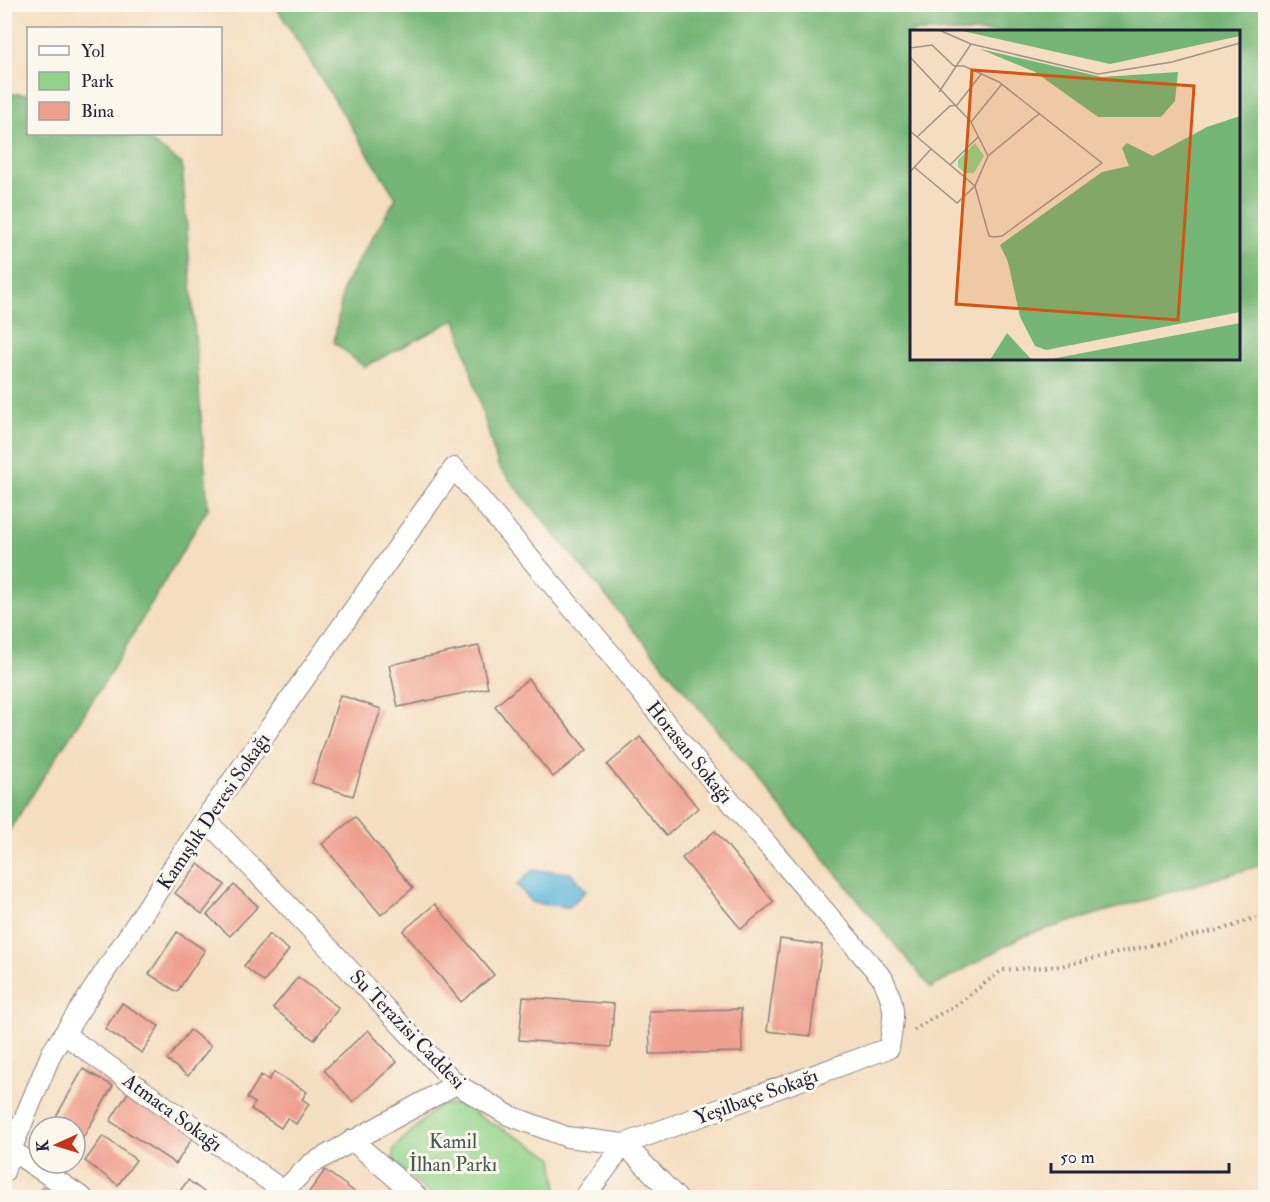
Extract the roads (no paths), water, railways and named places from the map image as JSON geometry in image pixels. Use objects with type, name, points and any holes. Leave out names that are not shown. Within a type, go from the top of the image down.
[{"type":"street","name":"Kamışlık Deresi Sokağı","points":[[4,1172],[52,1052],[205,819],[454,468]]},
{"type":"street","name":"Horasan Sokağı","points":[[454,468],[610,653],[700,766],[884,979],[893,1001],[894,1019],[889,1048]]},
{"type":"street","name":"Su Terazisi Caddesi","points":[[205,819],[456,1084],[508,1115],[567,1137],[624,1144]]},
{"type":"street","name":"Atmaca Sokağı","points":[[64,1034],[279,1194]]},
{"type":"street","name":"Yeşilbaçe Sokağı","points":[[624,1144],[889,1048]]},
{"type":"street","points":[[279,1194],[311,1164],[456,1084]]},
{"type":"street","points":[[352,1140],[419,1197]]},
{"type":"street","points":[[584,1197],[624,1144],[677,1197]]},
{"type":"street","points":[[11,1150],[83,1197]]},
{"type":"water","points":[[533,870],[571,873],[586,891],[569,907],[533,903],[517,885]]},
{"type":"park label","name":"Kamil İlhan Parkı","points":[[453,1152]]}]
